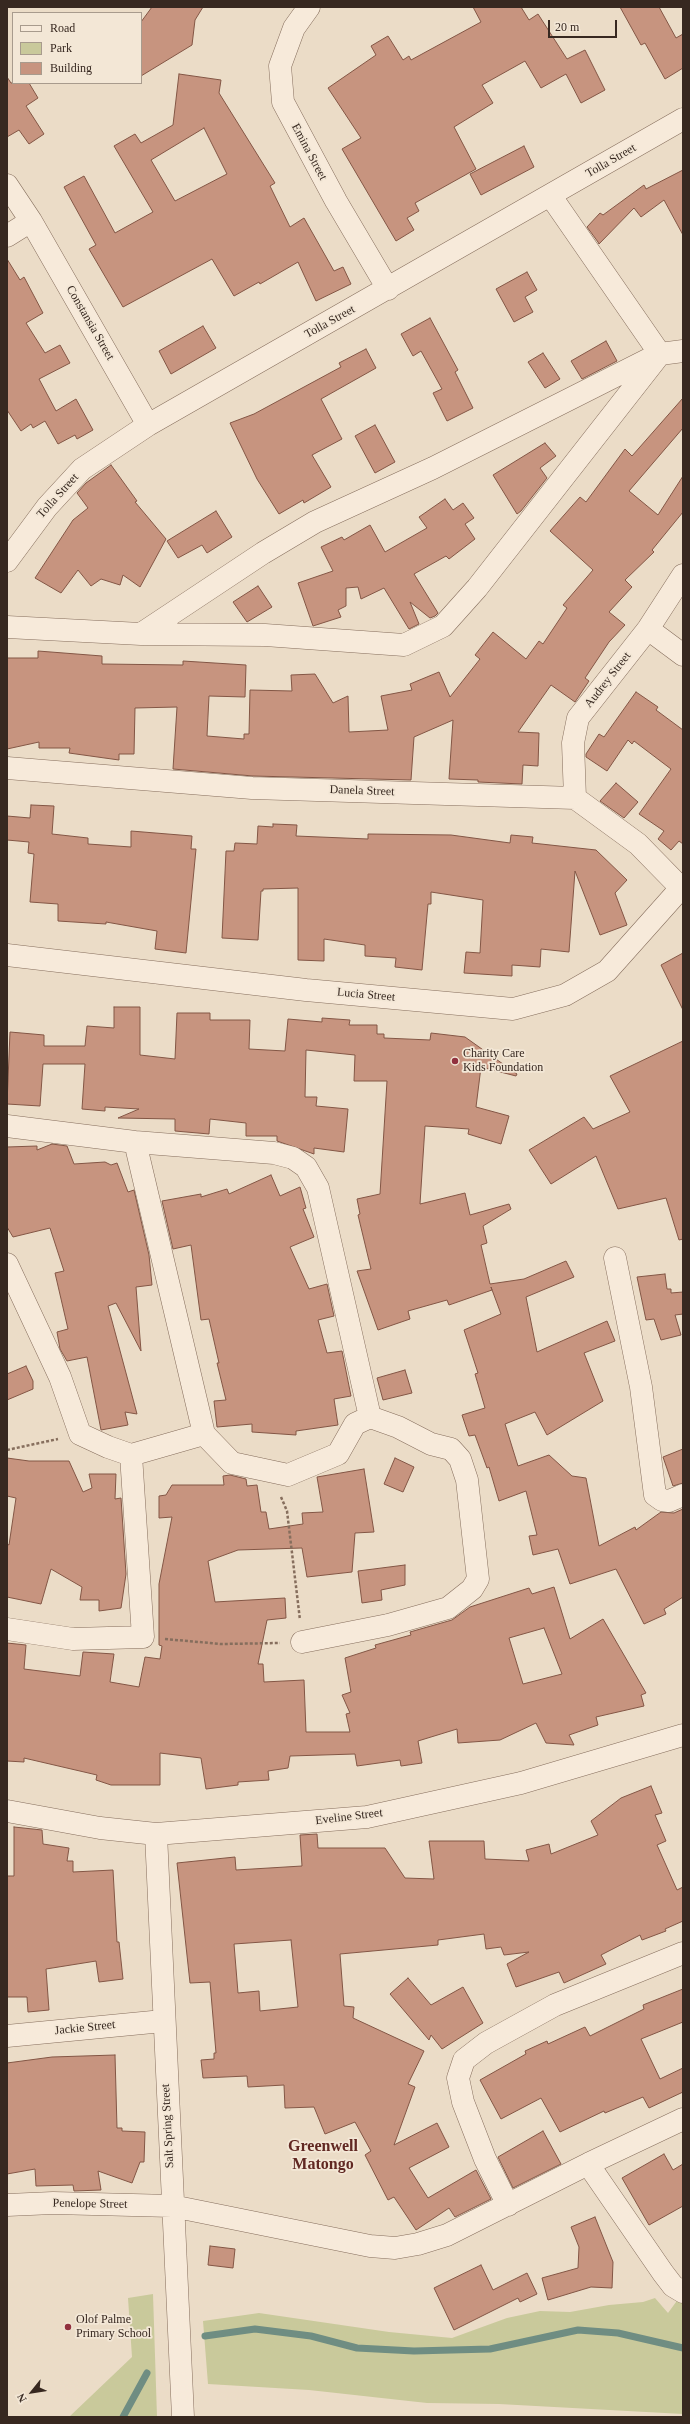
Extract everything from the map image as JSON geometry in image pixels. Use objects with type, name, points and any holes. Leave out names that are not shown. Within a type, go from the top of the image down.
[{"type":"street","name":"Emina Street","points":[[309,7],[294,28],[280,66],[283,102],[336,201],[388,289]]},
{"type":"street","name":"Tolla Street","points":[[7,561],[47,507],[82,469],[148,425],[683,119]]},
{"type":"street","name":"Constansia Street","points":[[7,185],[32,221],[148,425]]},
{"type":"street","points":[[550,196],[660,354]]},
{"type":"street","points":[[7,236],[32,221]]},
{"type":"street","points":[[141,634],[263,553],[315,522],[433,468],[660,354],[683,339]]},
{"type":"street","points":[[7,627],[141,634],[265,635],[404,645],[443,626],[477,588],[660,354],[683,351]]},
{"type":"street","name":"Audrey Street","points":[[575,798],[573,743],[578,718],[648,629],[683,575]]},
{"type":"street","points":[[648,629],[683,655]]},
{"type":"street","name":"Danela Street","points":[[7,768],[252,788],[575,798]]},
{"type":"street","points":[[575,798],[638,844],[682,889]]},
{"type":"street","name":"Lucia Street","points":[[7,955],[306,990],[513,1009],[565,995],[607,971],[682,889]]},
{"type":"street","points":[[7,1126],[135,1142],[274,1153],[292,1158],[306,1167],[318,1188],[370,1417]]},
{"type":"street","points":[[135,1142],[204,1434],[232,1463],[288,1475],[338,1454],[355,1424],[370,1417],[398,1427],[431,1444],[451,1449],[460,1459],[467,1480],[478,1579],[472,1589],[448,1608],[388,1625],[302,1642]]},
{"type":"street","points":[[615,1258],[640,1387],[655,1494],[662,1500],[669,1501],[683,1495]]},
{"type":"street","points":[[7,1264],[60,1377],[80,1434],[131,1455],[204,1434]]},
{"type":"street","points":[[7,1629],[72,1639],[143,1637],[131,1455]]},
{"type":"street","name":"Eveline Street","points":[[7,1811],[100,1828],[156,1834],[367,1817],[520,1783],[683,1735]]},
{"type":"street","name":"Salt Spring Street","points":[[156,1834],[172,2206],[183,2417]]},
{"type":"street","points":[[508,2205],[485,2159],[463,2102],[458,2078],[464,2060],[486,2043],[555,2005],[683,1953]]},
{"type":"street","name":"Jackie Street","points":[[7,2036],[164,2021]]},
{"type":"street","name":"Penelope Street","points":[[7,2205],[53,2203],[172,2206],[370,2246],[395,2248],[418,2244],[447,2235],[588,2164],[683,2119]]},
{"type":"street","points":[[588,2164],[663,2273],[673,2286],[683,2292]]},
{"type":"path","points":[[7,1450],[80,1434]]},
{"type":"path","points":[[143,1637],[221,1644],[302,1642],[296,1568],[287,1511],[269,1471]]},
{"type":"green space","points":[[153,2294],[157,2417],[69,2417],[132,2357],[128,2298]]},
{"type":"green space","points":[[655,2298],[668,2313],[679,2298],[683,2300],[683,2414],[499,2404],[427,2403],[309,2390],[208,2384],[203,2321],[259,2313],[389,2332],[452,2338],[507,2318],[540,2311],[570,2312],[609,2305],[643,2302]]},
{"type":"building","points":[[152,7],[203,7],[195,20],[192,45],[142,75],[142,21]]},
{"type":"building","points":[[473,7],[521,7],[529,20],[538,14],[567,59],[585,50],[605,90],[581,103],[566,74],[541,88],[525,61],[482,85],[493,103],[454,127],[476,169],[415,203],[419,211],[407,218],[414,230],[396,241],[342,149],[361,138],[328,88],[376,55],[371,46],[388,36],[403,60],[409,56],[411,60],[481,22]]},
{"type":"building","points":[[620,7],[659,7],[676,38],[683,34],[683,68],[665,79],[645,43],[641,45]]},
{"type":"building","points":[[179,74],[221,80],[219,93],[275,183],[270,186],[290,227],[304,218],[334,271],[343,267],[351,284],[316,301],[298,262],[260,284],[259,282],[234,296],[212,259],[123,307],[89,249],[96,245],[64,187],[84,176],[115,233],[153,212],[114,146],[135,134],[141,143],[173,125]],"holes":[[[204,128],[227,174],[175,201],[151,160]]]},
{"type":"building","points":[[7,77],[12,84],[30,84],[38,98],[26,106],[44,134],[29,144],[19,130],[7,137]]},
{"type":"building","points":[[524,146],[534,167],[481,195],[470,174]]},
{"type":"building","points":[[683,170],[683,235],[664,200],[641,217],[634,208],[599,244],[587,227],[600,213],[603,215],[644,185],[646,189]]},
{"type":"building","points":[[7,259],[20,280],[24,277],[43,313],[26,323],[45,353],[60,345],[70,363],[39,379],[56,411],[76,399],[93,430],[77,439],[75,435],[58,444],[45,421],[33,428],[31,424],[21,431],[7,410]]},
{"type":"building","points":[[527,272],[537,290],[525,297],[533,312],[514,322],[496,289]]},
{"type":"building","points":[[430,318],[458,370],[455,372],[473,408],[447,421],[433,393],[442,389],[421,351],[413,356],[401,334]]},
{"type":"building","points":[[203,326],[216,348],[171,374],[159,351]]},
{"type":"building","points":[[606,341],[617,361],[582,379],[571,361]]},
{"type":"building","points":[[366,349],[376,368],[321,399],[342,439],[312,455],[331,487],[304,503],[303,500],[279,514],[257,479],[230,423],[254,414],[341,367],[339,363]]},
{"type":"building","points":[[543,353],[560,379],[545,388],[528,362]]},
{"type":"building","points":[[683,398],[683,428],[629,491],[658,515],[683,476],[683,512],[652,550],[654,552],[625,580],[632,587],[609,612],[625,625],[609,642],[585,678],[589,681],[575,702],[551,685],[518,732],[539,733],[538,766],[523,765],[522,784],[449,779],[453,720],[414,737],[411,780],[253,776],[173,769],[177,707],[135,708],[134,754],[119,754],[119,760],[69,753],[70,748],[39,748],[39,742],[7,749],[7,658],[38,658],[38,651],[102,656],[102,664],[183,665],[183,661],[246,665],[245,697],[209,696],[207,736],[244,739],[244,734],[249,734],[250,690],[292,691],[291,675],[315,674],[333,703],[348,696],[349,732],[388,730],[381,696],[412,690],[410,684],[439,672],[450,697],[480,659],[475,655],[493,632],[526,659],[539,641],[543,644],[567,608],[563,605],[593,570],[550,531],[580,497],[586,502],[625,449],[632,456]]},
{"type":"building","points":[[375,425],[395,462],[375,473],[355,436]]},
{"type":"building","points":[[545,443],[556,456],[540,468],[547,478],[517,514],[493,475]]},
{"type":"building","points":[[111,465],[137,501],[135,502],[166,539],[140,587],[123,575],[120,585],[101,579],[91,586],[78,570],[61,593],[35,578],[73,520],[88,508],[77,493],[86,483]]},
{"type":"building","points":[[445,499],[453,510],[463,503],[474,518],[465,524],[475,539],[449,559],[446,556],[414,574],[438,613],[435,616],[430,618],[410,602],[419,624],[409,629],[384,588],[361,599],[358,587],[346,588],[346,606],[338,610],[341,617],[313,626],[298,583],[333,571],[321,547],[342,537],[344,540],[370,525],[385,552],[427,528],[419,517]]},
{"type":"building","points":[[216,511],[232,537],[207,553],[202,545],[178,558],[167,541]]},
{"type":"building","points":[[258,586],[272,607],[247,622],[233,602]]},
{"type":"building","points":[[636,692],[658,707],[656,710],[683,730],[683,844],[679,841],[671,850],[658,839],[664,831],[639,814],[671,769],[634,741],[632,744],[628,740],[607,771],[586,757],[586,754],[599,734],[604,737]]},
{"type":"building","points":[[616,783],[638,802],[624,818],[600,801]]},
{"type":"building","points":[[31,805],[54,806],[52,834],[88,838],[88,844],[131,847],[131,831],[192,836],[191,849],[196,849],[186,953],[155,949],[157,931],[106,922],[106,924],[58,921],[58,904],[30,902],[34,854],[28,853],[29,842],[7,840],[7,816],[30,818]]},
{"type":"building","points":[[273,824],[297,825],[296,836],[368,839],[368,834],[451,835],[510,843],[511,835],[533,837],[532,843],[596,850],[627,880],[615,893],[627,925],[600,935],[575,871],[569,952],[541,949],[540,967],[512,965],[512,976],[464,973],[466,952],[480,953],[483,900],[431,892],[431,904],[428,904],[422,970],[395,967],[396,958],[365,956],[365,945],[324,939],[324,961],[298,960],[298,888],[263,889],[263,891],[261,891],[258,940],[222,938],[226,851],[234,851],[235,843],[257,844],[258,826],[273,827]]},
{"type":"building","points":[[683,953],[683,1010],[661,965]]},
{"type":"building","points":[[114,1007],[140,1007],[140,1055],[175,1059],[177,1013],[210,1013],[210,1020],[250,1020],[249,1049],[285,1051],[288,1019],[322,1022],[322,1018],[350,1020],[349,1025],[377,1025],[377,1034],[384,1034],[384,1038],[430,1040],[431,1033],[465,1037],[517,1074],[516,1076],[481,1067],[476,1107],[509,1116],[501,1144],[468,1134],[469,1129],[425,1126],[420,1204],[465,1193],[470,1215],[509,1204],[511,1209],[483,1226],[487,1243],[481,1245],[490,1284],[524,1279],[566,1261],[574,1277],[526,1297],[537,1352],[607,1321],[615,1341],[584,1353],[603,1401],[547,1435],[535,1412],[505,1424],[518,1466],[549,1455],[572,1476],[586,1478],[599,1546],[635,1527],[636,1530],[661,1512],[674,1513],[683,1509],[683,1597],[664,1609],[666,1614],[644,1624],[616,1569],[570,1584],[558,1549],[533,1555],[529,1536],[537,1535],[526,1491],[499,1501],[489,1467],[487,1468],[475,1435],[469,1436],[462,1415],[485,1408],[475,1374],[478,1373],[464,1330],[501,1314],[491,1287],[492,1290],[449,1305],[447,1300],[408,1311],[410,1319],[378,1330],[357,1271],[371,1269],[358,1215],[360,1214],[357,1199],[380,1194],[387,1081],[354,1081],[355,1055],[306,1050],[305,1097],[317,1097],[316,1106],[348,1109],[344,1152],[314,1148],[314,1154],[277,1141],[277,1136],[246,1136],[246,1123],[210,1119],[209,1134],[175,1131],[175,1119],[118,1118],[139,1109],[105,1107],[105,1111],[82,1109],[85,1064],[43,1064],[40,1106],[7,1104],[10,1032],[44,1035],[44,1046],[85,1046],[87,1026],[114,1028]]},
{"type":"building","points":[[683,1041],[683,1239],[679,1240],[666,1198],[618,1209],[596,1156],[551,1184],[529,1150],[584,1117],[593,1129],[630,1112],[610,1076]]},
{"type":"building","points":[[52,1144],[67,1146],[74,1164],[105,1162],[111,1165],[117,1163],[128,1192],[134,1190],[149,1255],[152,1285],[136,1287],[141,1351],[116,1303],[108,1306],[137,1414],[125,1412],[128,1425],[101,1430],[87,1357],[67,1361],[60,1349],[57,1332],[68,1329],[55,1273],[64,1271],[50,1228],[13,1237],[7,1227],[7,1147],[37,1146],[37,1150]]},
{"type":"building","points":[[271,1175],[280,1196],[300,1187],[306,1208],[303,1209],[314,1237],[290,1247],[309,1289],[327,1284],[334,1316],[318,1320],[327,1353],[342,1351],[351,1396],[334,1399],[338,1425],[296,1431],[296,1435],[252,1432],[252,1424],[217,1427],[214,1401],[226,1400],[217,1363],[219,1363],[209,1319],[201,1320],[191,1245],[173,1249],[162,1201],[201,1194],[201,1197],[227,1189],[229,1194]]},
{"type":"building","points":[[665,1274],[667,1289],[671,1289],[671,1293],[683,1292],[683,1314],[675,1315],[681,1335],[661,1340],[654,1319],[646,1320],[637,1277]]},
{"type":"building","points":[[26,1366],[33,1381],[33,1389],[7,1400],[7,1374]]},
{"type":"building","points":[[405,1370],[412,1393],[383,1400],[377,1378]]},
{"type":"building","points":[[683,1449],[683,1483],[673,1486],[663,1457]]},
{"type":"building","points":[[7,1458],[29,1461],[69,1461],[83,1492],[92,1488],[89,1474],[116,1474],[115,1499],[121,1498],[126,1574],[121,1608],[99,1611],[99,1600],[80,1600],[82,1587],[51,1569],[41,1604],[7,1597],[7,1544],[9,1545],[16,1498],[7,1496]]},
{"type":"building","points":[[395,1458],[414,1467],[403,1492],[384,1484]]},
{"type":"building","points":[[364,1469],[374,1532],[355,1533],[352,1572],[307,1577],[302,1548],[238,1550],[208,1561],[215,1602],[285,1598],[286,1618],[267,1620],[258,1664],[263,1664],[264,1682],[304,1680],[306,1732],[350,1732],[346,1714],[350,1713],[342,1695],[351,1692],[345,1658],[376,1648],[375,1645],[411,1635],[410,1632],[452,1620],[470,1607],[529,1588],[532,1594],[554,1587],[570,1639],[603,1619],[646,1693],[641,1695],[644,1706],[596,1717],[598,1725],[569,1735],[574,1745],[546,1743],[536,1723],[500,1740],[458,1743],[457,1729],[418,1741],[422,1763],[401,1766],[400,1760],[357,1766],[355,1754],[290,1756],[288,1768],[268,1771],[269,1780],[238,1782],[238,1785],[206,1789],[201,1758],[160,1753],[160,1785],[111,1785],[96,1780],[97,1775],[24,1758],[24,1762],[7,1761],[7,1643],[26,1645],[24,1669],[80,1676],[83,1652],[114,1654],[110,1682],[139,1687],[145,1657],[160,1659],[162,1646],[159,1645],[159,1584],[172,1517],[159,1518],[159,1496],[166,1495],[172,1485],[224,1485],[223,1476],[230,1475],[246,1479],[247,1486],[257,1485],[261,1512],[266,1512],[269,1529],[303,1524],[302,1513],[323,1512],[317,1477]],"holes":[[[544,1628],[562,1674],[523,1684],[509,1638]]]},
{"type":"building","points":[[405,1565],[405,1585],[381,1590],[382,1600],[362,1603],[358,1571]]},
{"type":"building","points":[[651,1786],[662,1813],[655,1815],[666,1841],[657,1845],[677,1890],[683,1887],[683,1921],[665,1929],[666,1931],[642,1940],[640,1935],[601,1955],[606,1964],[564,1983],[559,1972],[516,1987],[507,1964],[529,1952],[504,1955],[501,1947],[486,1949],[484,1934],[438,1940],[438,1945],[340,1954],[344,2006],[354,2007],[353,2018],[424,2051],[408,2084],[415,2087],[394,2145],[437,2123],[449,2147],[409,2168],[428,2198],[476,2170],[491,2199],[455,2217],[449,2208],[416,2230],[394,2197],[388,2200],[365,2155],[371,2151],[355,2122],[325,2134],[314,2107],[285,2108],[284,2085],[248,2087],[247,2076],[203,2078],[201,2060],[214,2059],[214,2053],[216,2053],[210,1982],[190,1983],[177,1863],[235,1857],[236,1870],[302,1866],[300,1835],[317,1834],[318,1848],[385,1848],[405,1878],[434,1879],[429,1841],[484,1841],[485,1859],[529,1861],[526,1850],[549,1844],[551,1854],[598,1835],[591,1821],[621,1798]],"holes":[[[291,1940],[298,2007],[260,2011],[259,1991],[238,1993],[234,1944]]]},
{"type":"building","points":[[14,1827],[42,1830],[43,1844],[69,1848],[67,1861],[73,1861],[73,1872],[113,1870],[117,1942],[119,1942],[123,1979],[99,1982],[96,1961],[46,1969],[49,2010],[28,2012],[27,1997],[7,1997],[7,1876],[14,1876]]},
{"type":"building","points":[[408,1978],[431,2005],[463,1987],[483,2023],[442,2049],[431,2035],[429,2040],[390,1994]]},
{"type":"building","points":[[683,1989],[683,2022],[641,2039],[660,2079],[683,2068],[683,2092],[649,2108],[643,2097],[605,2113],[604,2111],[560,2132],[541,2098],[501,2119],[480,2080],[526,2054],[525,2051],[547,2041],[548,2044],[585,2027],[590,2036],[644,2009],[643,2005]]},
{"type":"building","points":[[115,2055],[117,2128],[122,2128],[122,2131],[145,2132],[144,2162],[140,2162],[132,2183],[98,2171],[101,2190],[74,2191],[73,2185],[36,2186],[35,2169],[7,2174],[7,2063],[52,2057]]},
{"type":"building","points":[[543,2131],[561,2164],[513,2188],[498,2157]]},
{"type":"building","points":[[664,2154],[673,2170],[683,2164],[683,2206],[649,2225],[622,2178]]},
{"type":"building","points":[[595,2217],[613,2262],[612,2288],[591,2287],[548,2300],[542,2278],[578,2268],[579,2247],[571,2227]]},
{"type":"building","points":[[210,2246],[235,2249],[233,2268],[208,2265]]},
{"type":"building","points":[[481,2265],[493,2290],[527,2273],[537,2294],[520,2302],[518,2298],[454,2330],[434,2288]]},
{"type":"waterway","points":[[205,2336],[255,2329],[311,2336],[357,2348],[414,2351],[490,2349],[578,2330],[618,2333],[683,2348]]},
{"type":"waterway","points":[[123,2417],[147,2373]]},
{"type":"place","name":"Charity Care Kids Foundation","points":[[455,1061]]},
{"type":"place","name":"Olof Palme Primary School","points":[[68,2327]]},
{"type":"district","name":"Greenwell Matongo","points":[[323,2156]]}]
